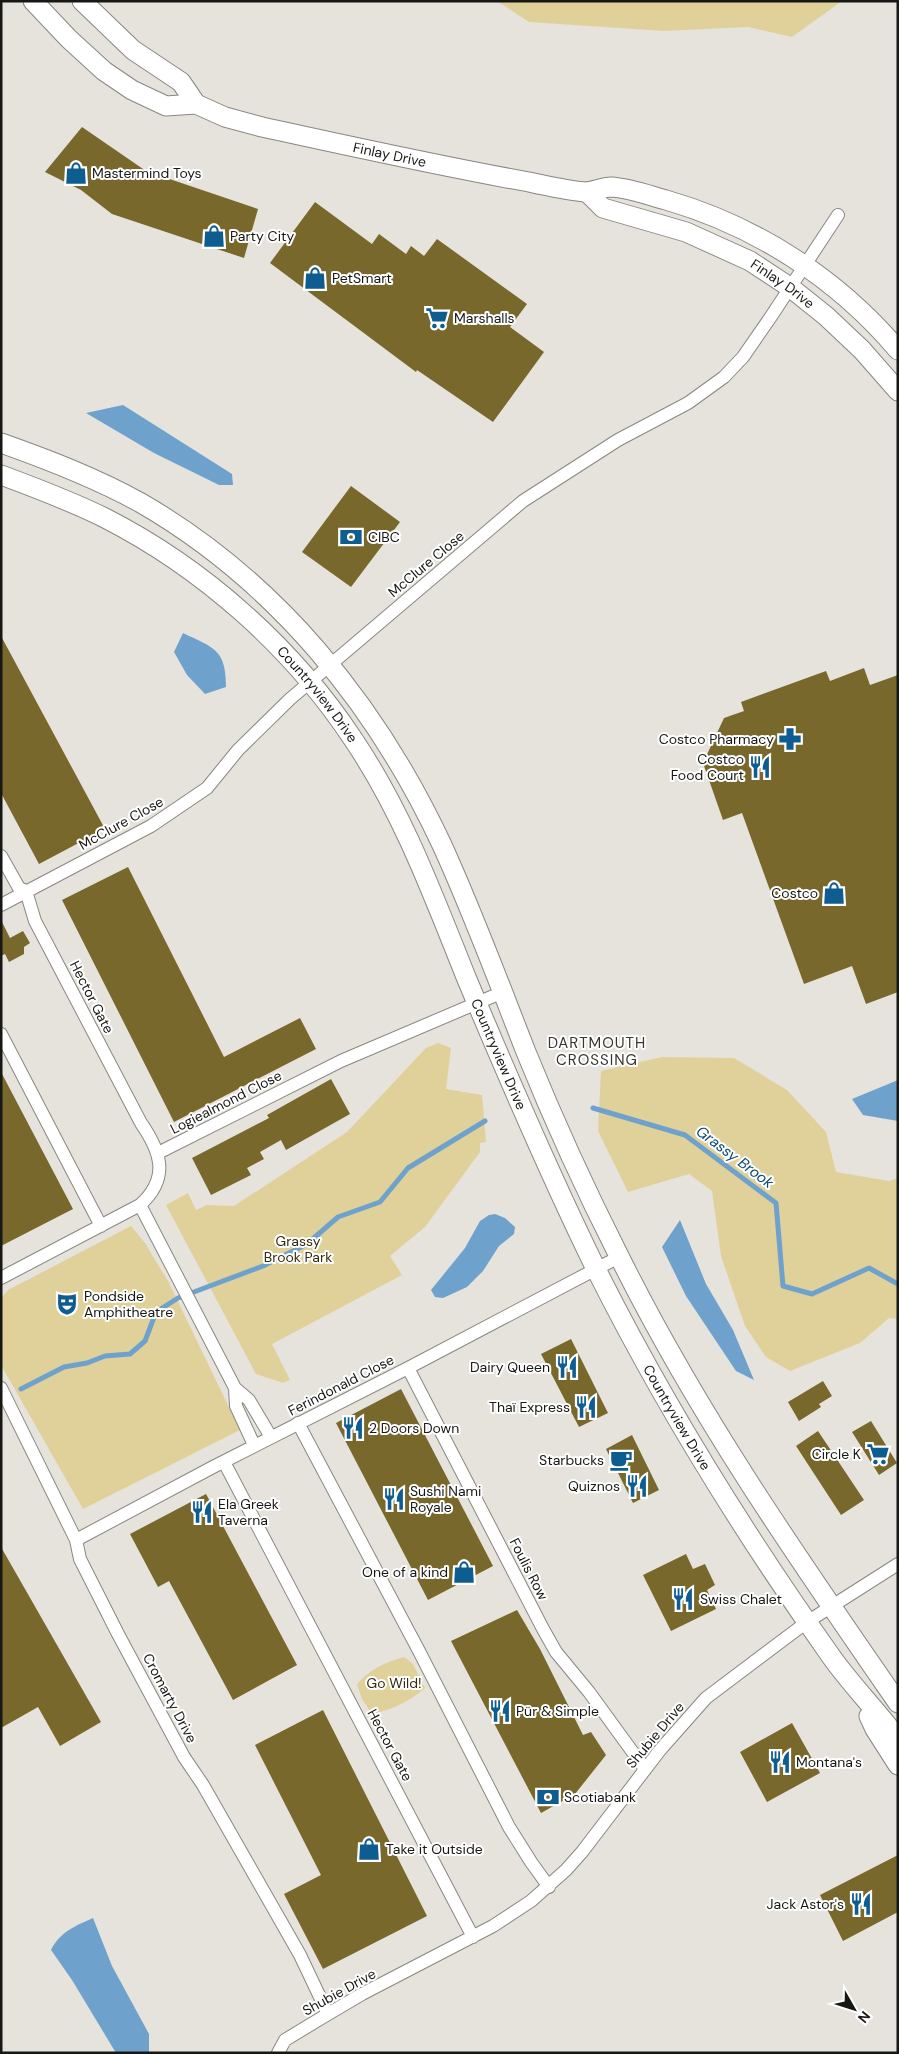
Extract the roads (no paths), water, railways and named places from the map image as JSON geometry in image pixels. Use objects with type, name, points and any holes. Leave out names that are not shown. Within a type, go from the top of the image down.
[{"type":"street","name":"Finlay Drive","points":[[33,1],[68,39],[97,65],[132,90],[166,106],[196,104],[225,117],[262,127],[421,161],[587,192],[610,187],[652,196],[698,210],[746,230],[806,265],[851,302],[898,350]]},
{"type":"street","name":"Finlay Drive","points":[[82,1],[132,50],[180,82],[196,104]]},
{"type":"street","name":"Finlay Drive","points":[[587,192],[603,208],[663,224],[729,250],[750,261],[791,288],[844,332],[898,391]]},
{"type":"street","name":"McClure Close","points":[[1,905],[151,826],[207,788],[238,750],[271,716],[523,501],[618,440],[688,403],[724,377],[743,357],[791,288],[838,215]]},
{"type":"street","name":"Countryview Drive","points":[[1,443],[61,465],[114,489],[188,533],[255,585],[294,623],[330,665],[376,726],[424,808],[456,877],[555,1120],[619,1257],[713,1427],[780,1533],[898,1703]]},
{"type":"street","name":"Countryview Drive","points":[[1,475],[86,508],[131,532],[175,559],[230,602],[273,643],[310,682],[354,740],[393,806],[426,875],[527,1122],[596,1268],[639,1352],[682,1427],[760,1552],[831,1658],[858,1692],[882,1716],[898,1739]]},
{"type":"street","name":"Hector Gate","points":[[1,856],[19,888],[26,891],[35,921],[158,1153]]},
{"type":"street","name":"Logiealmond Close","points":[[158,1153],[341,1061],[503,992]]},
{"type":"street","points":[[1,1034],[101,1226]]},
{"type":"street","points":[[1,1278],[140,1205],[154,1186],[159,1170],[158,1153]]},
{"type":"street","points":[[140,1205],[235,1388],[249,1400],[271,1437]]},
{"type":"street","name":"Ferindonald Close","points":[[76,1540],[619,1257]]},
{"type":"street","name":"Foulis Row","points":[[408,1368],[547,1637],[556,1652],[589,1692],[645,1770]]},
{"type":"street","name":"Cromarty Drive","points":[[1,1388],[76,1540],[80,1559],[118,1634],[184,1757],[203,1785],[300,1955],[328,2014]]},
{"type":"street","points":[[235,1388],[236,1406],[254,1446]]},
{"type":"street","points":[[298,1423],[510,1827],[549,1887]]},
{"type":"street","name":"Hector Gate","points":[[224,1462],[473,1937]]},
{"type":"street","name":"Shubie Drive","points":[[278,2053],[285,2040],[362,1994],[473,1937],[512,1914],[549,1887],[582,1852],[685,1720],[706,1698],[807,1622],[898,1564]]},
{"type":"street","points":[[858,1692],[875,1729],[898,1765]]},
{"type":"water","points":[[123,405],[232,474],[233,485],[219,485],[154,453],[86,413]]},
{"type":"water","points":[[183,633],[203,642],[221,657],[224,665],[226,687],[205,694],[187,675],[174,652]]},
{"type":"water","points":[[898,1080],[898,1121],[863,1115],[852,1099]]},
{"type":"water","points":[[495,1214],[505,1218],[515,1227],[514,1234],[499,1246],[483,1271],[467,1287],[443,1298],[435,1297],[431,1290],[465,1248],[480,1221],[489,1215]]},
{"type":"water","points":[[680,1220],[706,1284],[733,1330],[754,1380],[736,1371],[686,1296],[662,1247]]},
{"type":"water","points":[[93,1918],[112,1966],[149,2034],[149,2053],[116,2053],[72,1980],[51,1950],[63,1934]]},
{"type":"waterway","name":"Grassy Brook","points":[[593,1108],[685,1135],[776,1203],[783,1286],[812,1294],[869,1268],[898,1284]]},
{"type":"waterway","name":"Grassy Brook","points":[[21,1389],[64,1367],[87,1363],[105,1356],[130,1354],[145,1341],[156,1312],[178,1298],[263,1266],[307,1244],[338,1217],[380,1202],[408,1168],[485,1121]]},
{"type":"place","name":"Mastermind Toys","points":[[76,173]]},
{"type":"place","name":"Party City","points":[[214,236]]},
{"type":"place","name":"PetSmart","points":[[315,278]]},
{"type":"place","name":"Marshalls","points":[[437,318]]},
{"type":"place","name":"CIBC","points":[[351,537]]},
{"type":"place","name":"Costco Pharmacy","points":[[790,739]]},
{"type":"place","name":"Costco Food Court","points":[[760,767]]},
{"type":"place","name":"Costco","points":[[834,893]]},
{"type":"place","name":"Pondside Amphitheatre","points":[[67,1304]]},
{"type":"place","name":"Dairy Queen","points":[[567,1367]]},
{"type":"place","name":"Thaï Express","points":[[586,1407]]},
{"type":"place","name":"2 Doors Down","points":[[353,1428]]},
{"type":"place","name":"Circle K","points":[[878,1454]]},
{"type":"place","name":"Starbucks","points":[[621,1460]]},
{"type":"place","name":"Quiznos","points":[[637,1486]]},
{"type":"place","name":"Sushi Nami Royale","points":[[394,1499]]},
{"type":"place","name":"Ela Greek Taverna","points":[[202,1512]]},
{"type":"place","name":"One of a kind","points":[[464,1572]]},
{"type":"place","name":"Swiss Chalet","points":[[683,1599]]},
{"type":"place","name":"Pür & Simple","points":[[500,1711]]},
{"type":"place","name":"Montana's","points":[[780,1762]]},
{"type":"place","name":"Scotiabank","points":[[548,1797]]},
{"type":"place","name":"Take it Outside","points":[[369,1849]]},
{"type":"place","name":"Jack Astor's","points":[[861,1904]]},
{"type":"district","name":"DARTMOUTH CROSSING","points":[[597,1052]]},
{"type":"park label","name":"Grassy Brook Park","points":[[298,1250]]},
{"type":"park label","name":"Go Wild!","points":[[394,1683]]}]
